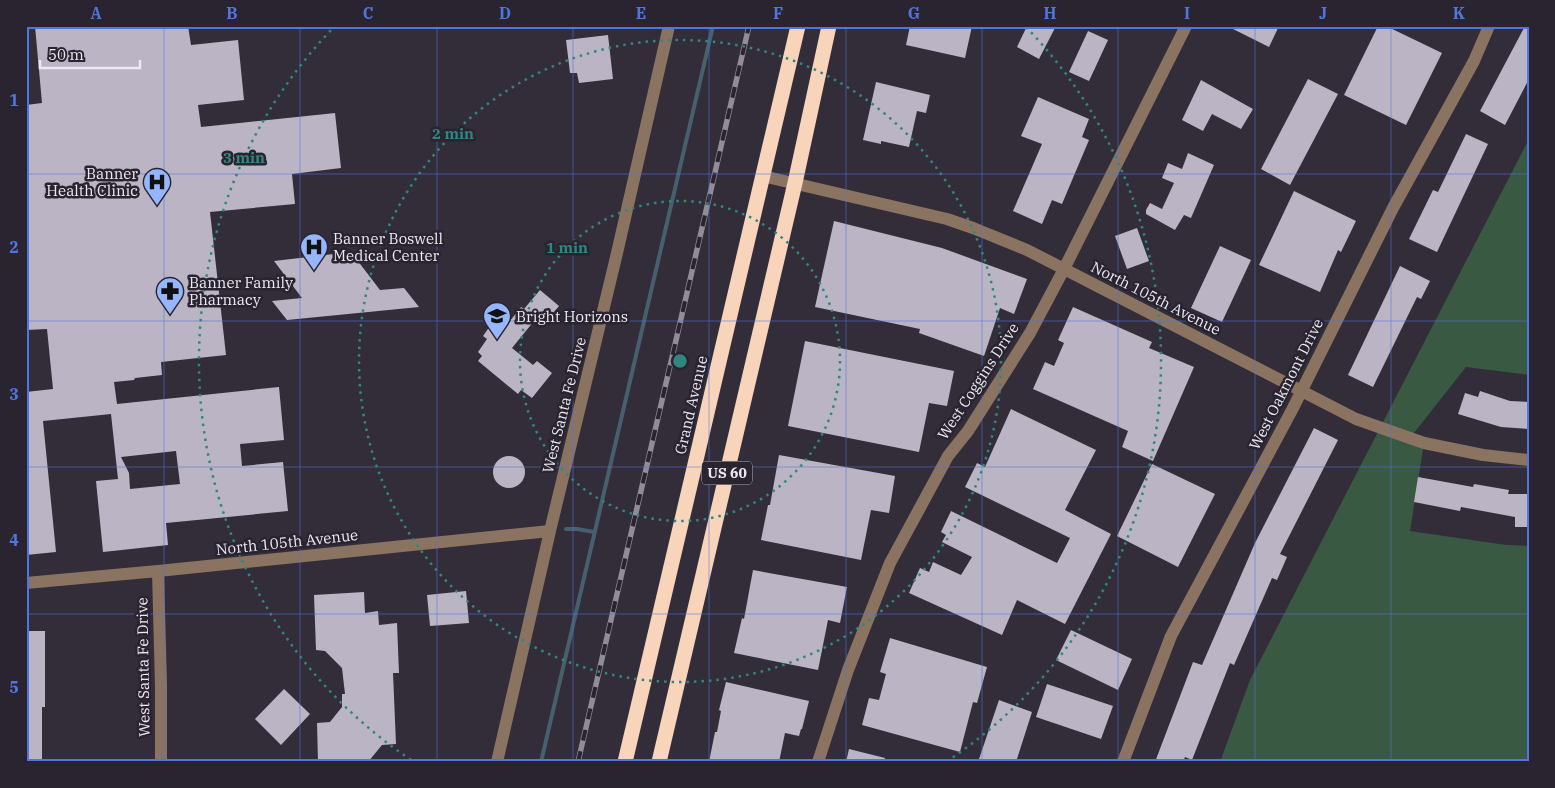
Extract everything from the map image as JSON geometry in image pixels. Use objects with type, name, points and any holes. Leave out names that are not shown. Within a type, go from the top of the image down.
[{"type":"highway","name":"Grand Avenue","points":[[625,762],[798,26]]},
{"type":"highway","name":"US 60","points":[[659,762],[795,183],[829,26]]},
{"type":"street","name":"West Santa Fe Drive","points":[[497,762],[550,531],[620,244],[669,26]]},
{"type":"street","name":"West Coggins Drive","points":[[818,762],[848,670],[890,563],[948,456],[968,431],[1030,334],[1186,26]]},
{"type":"street","name":"West Oakmont Drive","points":[[1123,762],[1171,636],[1301,392],[1393,208],[1474,61],[1488,26]]},
{"type":"street","name":"North 105th Avenue","points":[[763,176],[947,219],[1000,238],[1356,419],[1424,443],[1483,455],[1529,460]]},
{"type":"street","name":"North 105th Avenue","points":[[26,583],[158,572],[550,531]]},
{"type":"street","name":"West Santa Fe Drive","points":[[158,572],[161,762]]},
{"type":"green space","points":[[1529,139],[1529,375],[1466,367],[1410,438],[1424,443],[1410,531],[1506,545],[1529,546],[1529,762],[1220,762],[1250,680]]},
{"type":"building","points":[[35,26],[188,26],[191,45],[238,40],[244,100],[198,105],[201,127],[335,113],[341,168],[292,174],[295,204],[210,212],[226,355],[161,362],[162,375],[114,382],[117,404],[279,387],[284,440],[240,444],[242,466],[283,462],[288,511],[166,523],[168,545],[103,552],[96,481],[118,479],[111,414],[43,421],[56,552],[26,555],[26,392],[53,389],[47,329],[26,330],[26,105],[42,103]],"holes":[[[176,451],[180,484],[130,489],[129,473],[121,457]]]},
{"type":"building","points":[[910,26],[972,26],[965,58],[906,45]]},
{"type":"building","points":[[1027,26],[1056,26],[1039,59],[1017,47]]},
{"type":"building","points":[[1227,26],[1279,26],[1269,47]]},
{"type":"building","points":[[1378,26],[1386,26],[1442,53],[1406,125],[1344,95]]},
{"type":"building","points":[[1525,26],[1529,26],[1529,79],[1505,125],[1480,111]]},
{"type":"building","points":[[1088,31],[1108,40],[1089,81],[1069,72]]},
{"type":"building","points":[[608,35],[613,79],[579,83],[577,73],[570,73],[566,40]]},
{"type":"building","points":[[1308,79],[1338,94],[1290,185],[1261,169]]},
{"type":"building","points":[[1201,80],[1253,109],[1241,129],[1212,114],[1203,131],[1182,120]]},
{"type":"building","points":[[876,82],[930,95],[926,113],[917,111],[909,147],[881,141],[881,144],[863,140]]},
{"type":"building","points":[[1038,97],[1089,119],[1082,137],[1089,140],[1062,204],[1052,200],[1042,224],[1013,211],[1042,144],[1021,136]]},
{"type":"building","points":[[1466,134],[1488,144],[1437,252],[1409,239],[1433,190],[1438,192]]},
{"type":"building","points":[[1188,153],[1214,165],[1191,218],[1184,215],[1175,230],[1146,214],[1146,210],[1150,203],[1162,209],[1174,183],[1162,178],[1168,163],[1182,169]]},
{"type":"building","points":[[1294,191],[1356,221],[1341,252],[1338,250],[1320,292],[1259,265]]},
{"type":"building","points":[[834,221],[942,248],[1027,279],[1014,314],[1000,308],[984,356],[919,333],[920,329],[815,307]]},
{"type":"building","points":[[1137,228],[1149,261],[1127,269],[1115,236]]},
{"type":"building","points":[[1220,246],[1251,260],[1222,322],[1191,308]]},
{"type":"building","points":[[351,252],[380,290],[404,288],[419,307],[287,320],[272,301],[302,298],[274,261]]},
{"type":"building","points":[[1400,266],[1430,281],[1421,299],[1417,297],[1373,387],[1348,375]]},
{"type":"building","points":[[540,290],[559,306],[549,318],[546,315],[538,325],[534,321],[512,348],[533,365],[537,361],[552,373],[532,398],[521,390],[518,394],[478,361],[482,356],[478,352],[487,339],[483,336],[490,326],[495,330],[502,322],[506,326],[521,307],[524,309]]},
{"type":"building","points":[[1073,307],[1152,342],[1149,348],[1194,367],[1153,461],[1122,447],[1128,431],[1033,389],[1045,362],[1054,366],[1064,343],[1058,340]]},
{"type":"building","points":[[805,341],[954,371],[947,406],[929,403],[919,452],[788,426]]},
{"type":"building","points":[[1480,391],[1510,401],[1529,402],[1529,429],[1501,427],[1458,414],[1465,393],[1478,397]]},
{"type":"building","points":[[1011,409],[1096,450],[1065,510],[1111,534],[1065,624],[1017,600],[1002,635],[909,593],[920,568],[929,572],[933,562],[961,575],[972,557],[942,542],[946,535],[941,532],[951,511],[1057,563],[1070,538],[965,487],[977,463],[985,467]]},
{"type":"building","points":[[1314,428],[1338,440],[1280,554],[1287,557],[1277,580],[1272,578],[1234,665],[1230,663],[1192,760],[1185,757],[1183,762],[1155,762],[1193,662],[1202,665],[1255,543]]},
{"type":"building","points":[[779,455],[895,476],[889,513],[871,510],[861,560],[761,540],[768,505],[770,505]]},
{"type":"building","points":[[509,456],[515,457],[520,461],[524,466],[524,478],[520,483],[515,487],[509,488],[503,487],[498,483],[494,478],[493,472],[494,466],[498,461],[503,457]]},
{"type":"building","points":[[1152,464],[1215,494],[1178,567],[1117,536]]},
{"type":"building","points":[[1418,477],[1473,487],[1474,484],[1509,490],[1508,494],[1529,494],[1529,527],[1515,527],[1515,517],[1461,507],[1460,511],[1414,502]]},
{"type":"building","points":[[753,570],[847,587],[840,623],[828,620],[818,670],[734,653],[742,618],[744,619]]},
{"type":"building","points":[[466,591],[469,623],[430,626],[427,595]]},
{"type":"building","points":[[364,592],[365,613],[378,611],[379,625],[397,623],[399,673],[393,673],[396,744],[382,745],[368,762],[318,762],[317,723],[330,722],[342,707],[342,694],[345,694],[342,668],[325,651],[316,650],[314,595]]},
{"type":"building","points":[[1071,630],[1132,659],[1118,690],[1056,660]]},
{"type":"building","points":[[26,631],[45,631],[45,707],[42,707],[42,762],[26,762]]},
{"type":"building","points":[[890,638],[987,667],[977,703],[973,702],[960,752],[862,725],[869,698],[879,700],[886,674],[880,672]]},
{"type":"building","points":[[726,682],[809,701],[799,736],[785,733],[779,762],[709,762],[715,732],[717,732],[721,711],[719,710]]},
{"type":"building","points":[[1047,684],[1113,706],[1101,739],[1036,717]]},
{"type":"building","points":[[284,689],[310,714],[281,745],[255,719]]},
{"type":"building","points":[[999,700],[1032,712],[1016,762],[978,762]]},
{"type":"building","points":[[849,749],[885,758],[884,762],[846,762]]},
{"type":"waterway","points":[[541,762],[713,26]]},
{"type":"waterway","points":[[566,529],[594,532]]},
{"type":"railway","points":[[578,762],[749,26]]},
{"type":"place","name":"Banner Health Clinic","points":[[157,206]]},
{"type":"place","name":"Banner Boswell Medical Center","points":[[314,271]]},
{"type":"place","name":"Banner Family Pharmacy","points":[[170,315]]},
{"type":"place","name":"Bright Horizons","points":[[497,340]]}]
